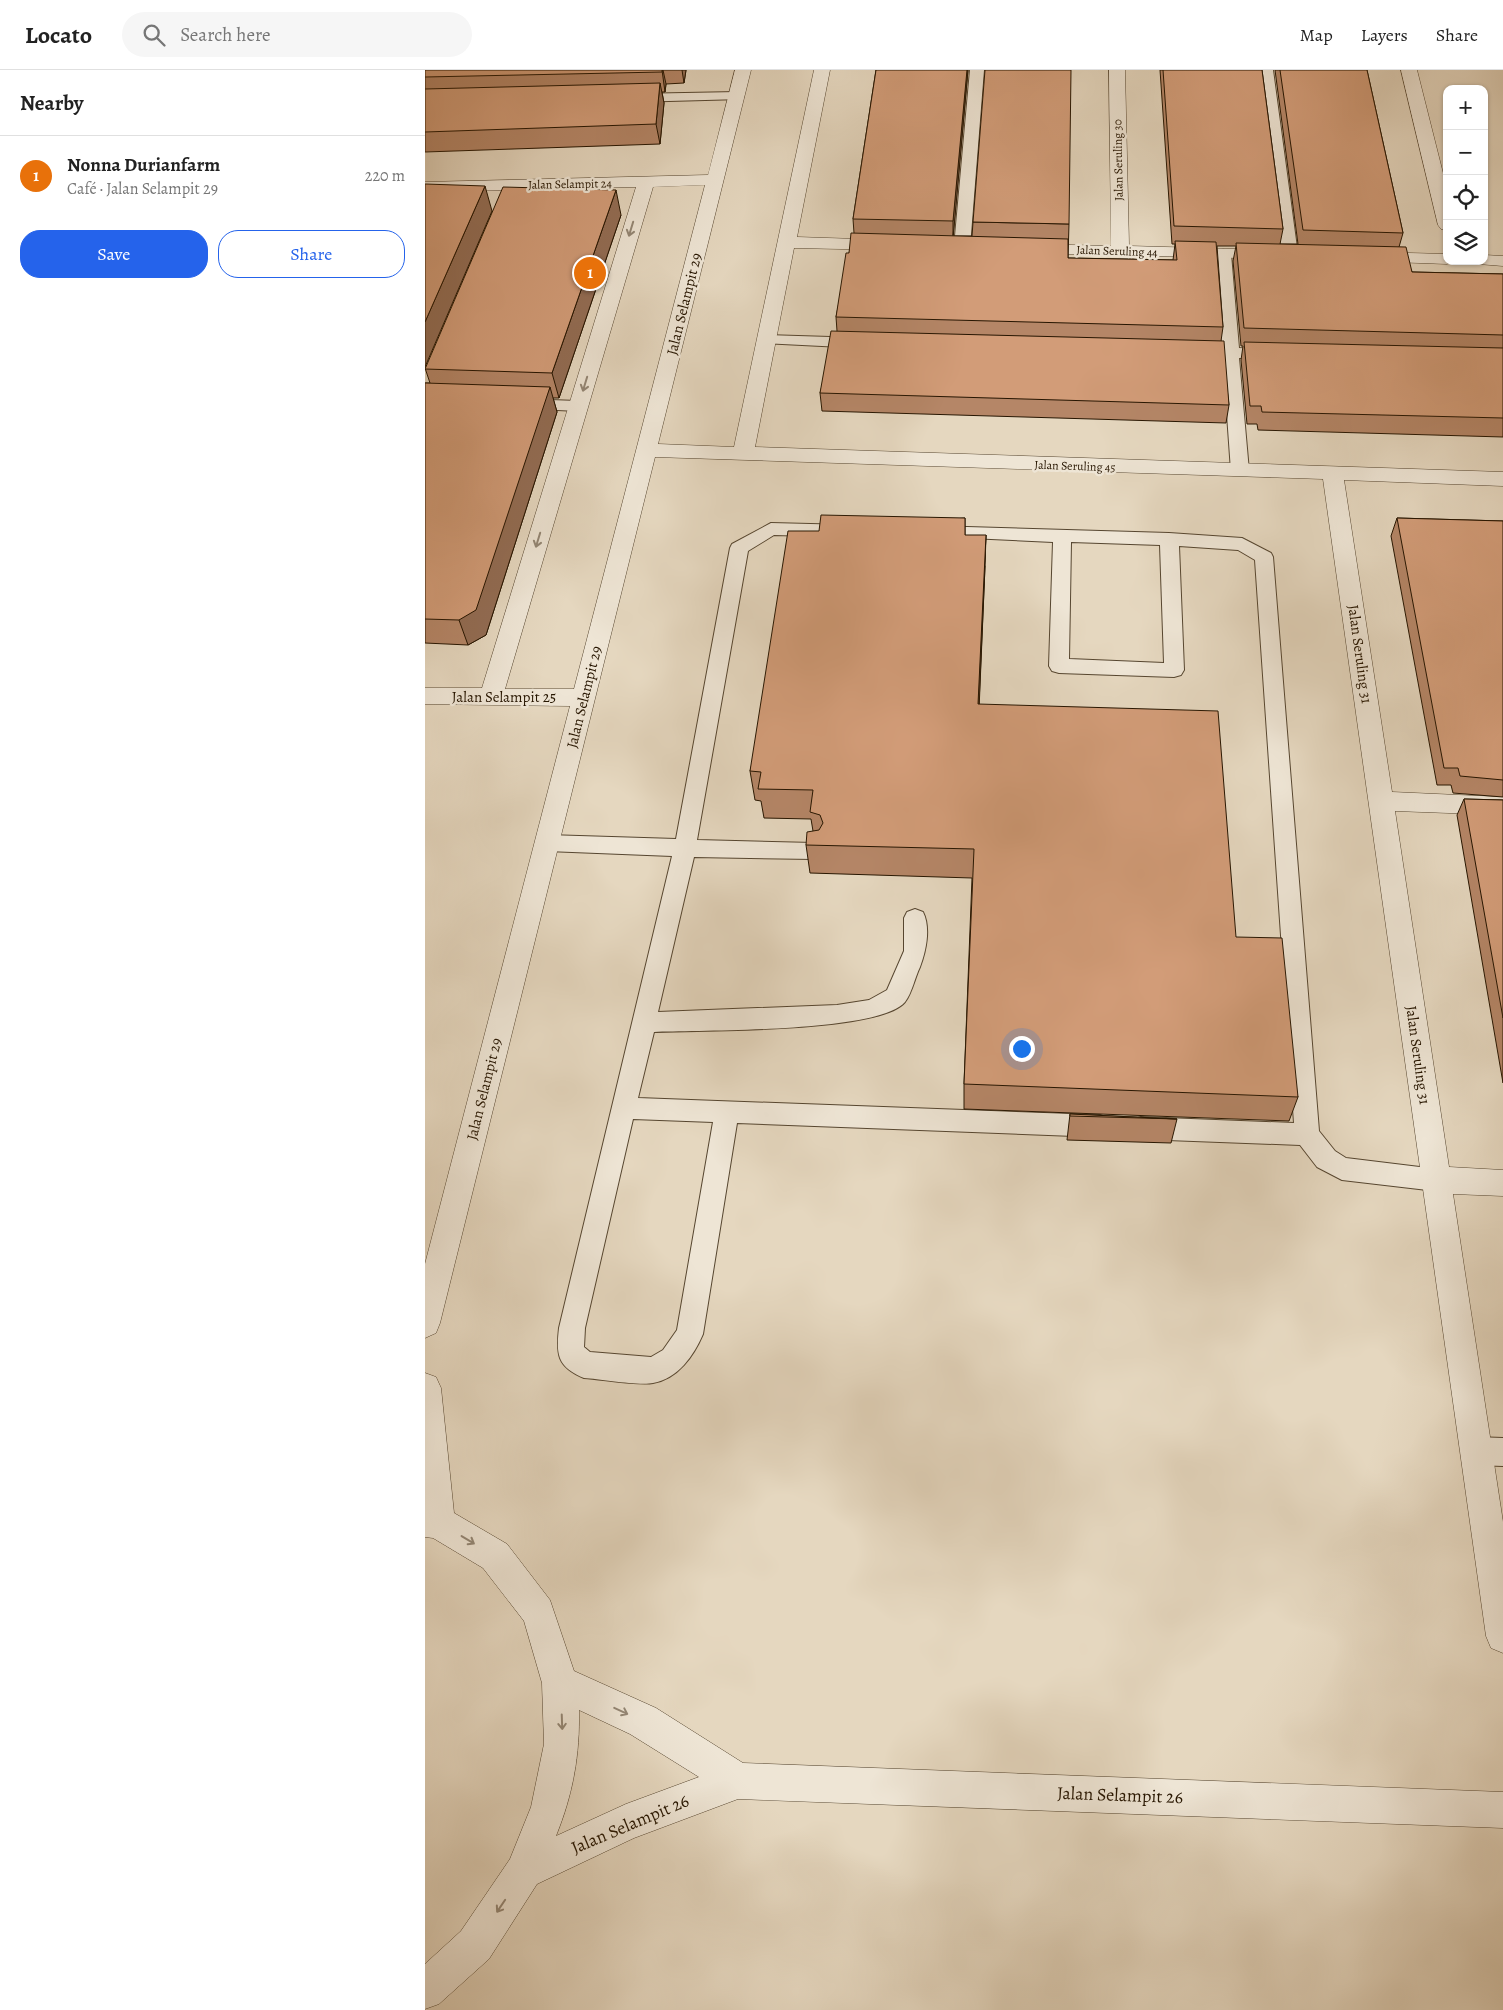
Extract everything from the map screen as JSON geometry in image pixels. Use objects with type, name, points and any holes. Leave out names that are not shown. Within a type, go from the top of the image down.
[{"type":"street","name":"Jalan Selampit 29","points":[[425,1323],[743,70]]},
{"type":"street","points":[[743,454],[822,70]]},
{"type":"street","name":"Jalan Seruling 30","points":[[1117,70],[1120,251]]},
{"type":"street","points":[[1409,70],[1446,220]]},
{"type":"street","name":"Jalan Selampit 24","points":[[425,187],[715,180]]},
{"type":"street","points":[[491,698],[645,182]]},
{"type":"street","points":[[786,242],[903,245]]},
{"type":"street","points":[[942,246],[981,247]]},
{"type":"street","name":"Jalan Seruling 44","points":[[1011,248],[1310,256]]},
{"type":"street","points":[[1349,257],[1443,259]]},
{"type":"street","points":[[1488,260],[1503,261]]},
{"type":"street","name":"Jalan Seruling 45","points":[[647,450],[1503,479]]},
{"type":"street","name":"Jalan Seruling 31","points":[[1333,474],[1503,1636]]},
{"type":"street","name":"Jalan Selampit 25","points":[[425,696],[584,698]]},
{"type":"street","points":[[1382,802],[1503,806]]},
{"type":"street","points":[[1436,1180],[1503,1183]]},
{"type":"street","points":[[425,1388],[431,1521],[495,1556],[538,1612],[561,1683],[562,1744],[549,1807],[524,1871],[475,1945],[425,1990]]},
{"type":"street","points":[[561,1683],[643,1721],[738,1781]]},
{"type":"street","name":"Jalan Selampit 26","points":[[524,1871],[626,1822],[738,1781],[1503,1810]]},
{"type":"lane","points":[[961,247],[977,70]]},
{"type":"lane","points":[[1266,70],[1291,255]]},
{"type":"lane","points":[[620,98],[737,96]]},
{"type":"lane","points":[[504,203],[512,185]]},
{"type":"lane","points":[[1223,254],[1241,471]]},
{"type":"lane","points":[[766,340],[874,343]]},
{"type":"lane","points":[[1174,351],[1290,354]]},
{"type":"lane","points":[[502,404],[578,406]]},
{"type":"lane","points":[[727,1112],[690,1334],[673,1358],[653,1370],[584,1365],[570,1352],[572,1328],[685,848],[739,548],[771,530],[868,531]]},
{"type":"lane","points":[[917,532],[1062,534],[1241,544],[1264,557],[1307,1134],[1326,1159],[1342,1169],[1436,1180]]},
{"type":"lane","points":[[1062,534],[1059,666],[1174,670],[1169,539]]},
{"type":"lane","points":[[547,843],[814,851]]},
{"type":"lane","points":[[645,1022],[837,1015],[873,1009],[897,996],[915,951],[915,918]]},
{"type":"lane","points":[[623,1108],[1307,1134]]},
{"type":"lane","points":[[1475,1451],[1503,1452]]},
{"type":"building","points":[[425,70],[662,70],[662,72],[425,77]]},
{"type":"building","points":[[876,70],[967,70],[953,221],[853,219]]},
{"type":"building","points":[[985,70],[1071,70],[1069,224],[973,222]]},
{"type":"building","points":[[1163,70],[1262,70],[1283,229],[1174,226]]},
{"type":"building","points":[[1280,70],[1367,70],[1403,233],[1303,230]]},
{"type":"building","points":[[660,83],[656,124],[425,132],[425,89]]},
{"type":"building","points":[[425,184],[485,186],[425,322]]},
{"type":"building","points":[[503,187],[616,190],[552,373],[425,369]]},
{"type":"building","points":[[851,233],[1068,239],[1068,258],[1177,260],[1175,241],[1216,242],[1223,327],[836,317],[846,253],[849,253]]},
{"type":"building","points":[[1236,243],[1406,247],[1412,272],[1503,274],[1503,335],[1244,328]]},
{"type":"building","points":[[831,331],[1224,341],[1229,405],[820,393]]},
{"type":"building","points":[[1244,342],[1503,348],[1503,418],[1262,412],[1261,406],[1250,406]]},
{"type":"building","points":[[425,383],[550,387],[476,610],[459,620],[425,619]]},
{"type":"building","points":[[821,515],[965,518],[965,535],[986,535],[978,704],[1218,711],[1236,937],[1282,938],[1298,1097],[964,1084],[974,849],[806,845],[807,832],[819,830],[823,823],[820,815],[810,812],[813,790],[758,789],[761,772],[750,771],[788,531],[819,531]]},
{"type":"building","points":[[1397,518],[1503,521],[1503,780],[1460,776],[1458,768],[1444,768]]},
{"type":"building","points":[[1464,799],[1503,800],[1503,1018]]},
{"type":"building","points":[[1070,1114],[1177,1119],[1070,1116]]},
{"type":"place","name":"Nonna Durianfarm","points":[[590,273]]}]
